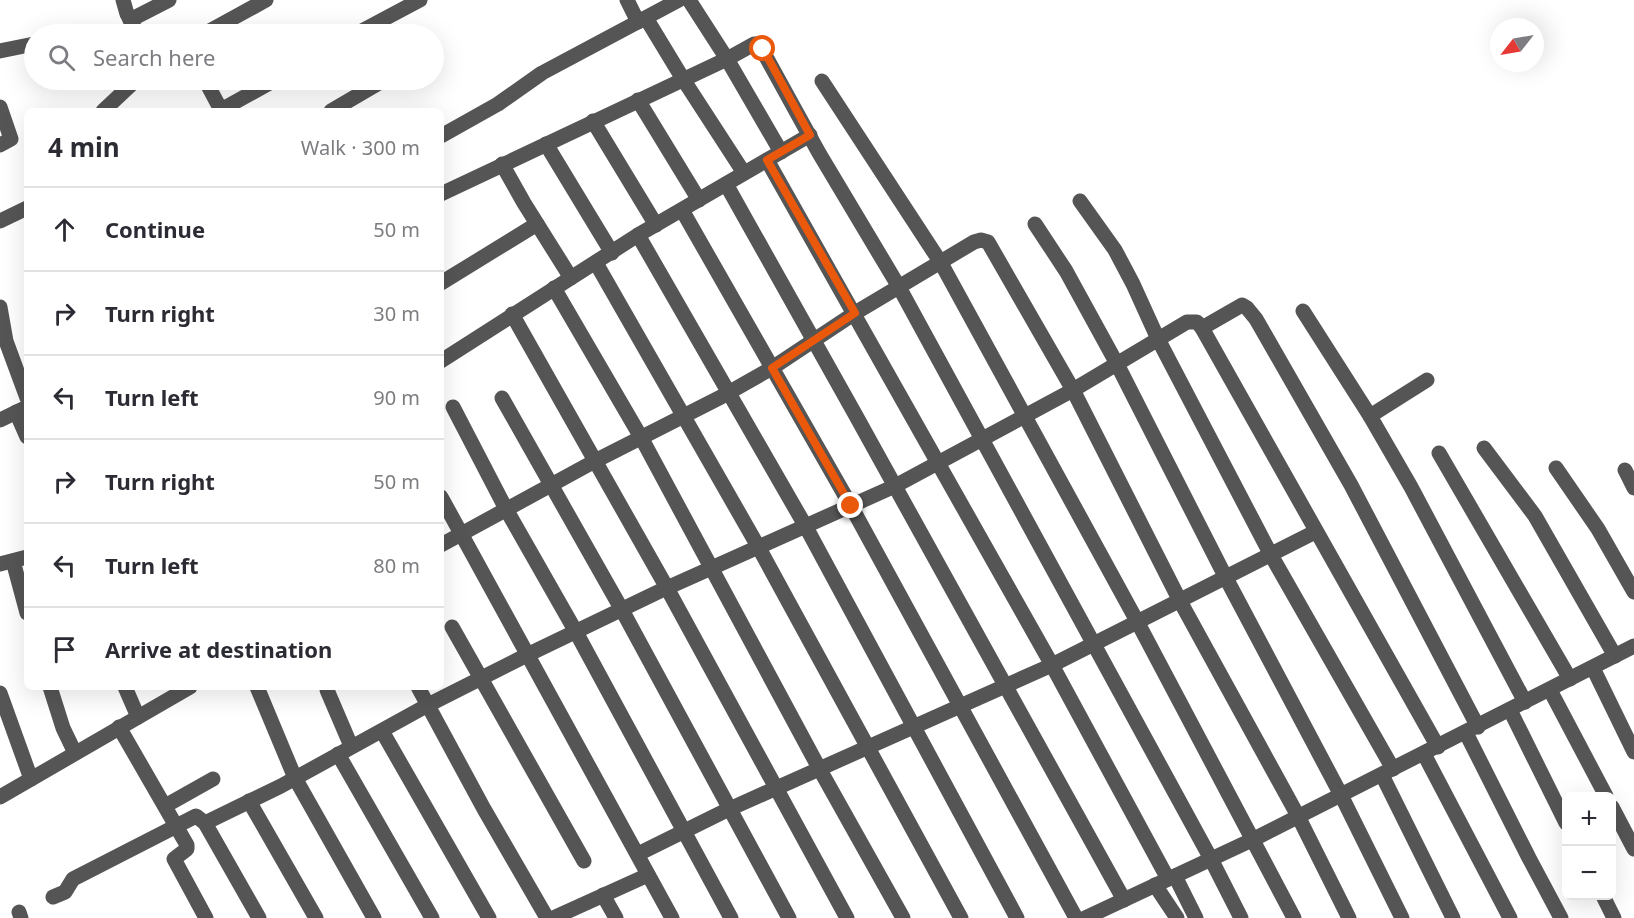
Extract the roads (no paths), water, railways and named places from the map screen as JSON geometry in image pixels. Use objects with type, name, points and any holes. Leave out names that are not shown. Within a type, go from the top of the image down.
[{"type":"street","points":[[123,0],[132,24]]},
{"type":"street","points":[[130,20],[169,0]]},
{"type":"street","points":[[223,24],[267,0]]},
{"type":"street","points":[[375,24],[420,0]]},
{"type":"street","points":[[627,0],[683,79],[744,173]]},
{"type":"street","points":[[444,134],[498,104],[529,80],[679,0]]},
{"type":"street","points":[[689,0],[781,152]]},
{"type":"street","points":[[444,193],[754,44],[759,44],[982,438],[1095,643],[1241,918]]},
{"type":"street","points":[[0,51],[24,46]]},
{"type":"street","points":[[822,81],[941,263],[1138,623],[1294,918]]},
{"type":"street","points":[[106,108],[125,90]]},
{"type":"street","points":[[211,90],[219,108]]},
{"type":"street","points":[[224,108],[257,90]]},
{"type":"street","points":[[337,108],[367,90]]},
{"type":"street","points":[[638,100],[699,200]]},
{"type":"street","points":[[0,107],[11,139],[0,145]]},
{"type":"street","points":[[593,121],[656,225]]},
{"type":"street","points":[[444,359],[638,235],[810,135]]},
{"type":"street","points":[[546,144],[612,253]]},
{"type":"street","points":[[767,160],[1052,665],[1166,880],[1196,918]]},
{"type":"street","points":[[502,164],[571,278]]},
{"type":"street","points":[[726,184],[1124,900]]},
{"type":"street","points":[[1080,201],[1115,249],[1158,339],[1388,772],[1452,918]]},
{"type":"street","points":[[0,221],[24,209]]},
{"type":"street","points":[[682,210],[851,506],[1076,918]]},
{"type":"street","points":[[1035,224],[1066,271],[1117,364],[1226,578],[1341,795],[1402,918]]},
{"type":"street","points":[[444,281],[537,225]]},
{"type":"street","points":[[638,235],[806,527],[1017,918]]},
{"type":"street","points":[[444,543],[595,461],[642,440],[772,368],[855,313],[974,242],[981,240],[988,242],[1073,390],[1180,602],[1298,816],[1349,918]]},
{"type":"street","points":[[596,262],[759,548],[961,918]]},
{"type":"street","points":[[554,288],[642,440],[819,768],[903,918]]},
{"type":"street","points":[[1202,328],[1242,305],[1248,308],[1256,320],[1351,485],[1472,730],[1529,858],[1562,918]]},
{"type":"street","points":[[0,307],[6,341],[24,390]]},
{"type":"street","points":[[1304,311],[1370,416],[1449,556],[1525,702]]},
{"type":"street","points":[[512,314],[667,588],[847,918]]},
{"type":"street","points":[[205,823],[527,655],[667,588],[895,486],[1073,390],[1187,322],[1197,322],[1315,532],[1431,751],[1510,918]]},
{"type":"street","points":[[1370,416],[1427,380]]},
{"type":"street","points":[[502,398],[622,610],[789,918]]},
{"type":"street","points":[[453,407],[506,509],[576,632],[731,918]]},
{"type":"street","points":[[0,420],[21,410]]},
{"type":"street","points":[[1484,448],[1535,516],[1615,656]]},
{"type":"street","points":[[1439,453],[1570,679]]},
{"type":"street","points":[[1556,468],[1598,529],[1634,592]]},
{"type":"street","points":[[1625,470],[1634,488]]},
{"type":"street","points":[[444,503],[672,918]]},
{"type":"street","points":[[638,854],[730,808],[1052,665],[1315,532]]},
{"type":"street","points":[[13,560],[24,602]]},
{"type":"street","points":[[452,627],[584,861]]},
{"type":"street","points":[[1085,918],[1254,839],[1634,646]]},
{"type":"street","points":[[1593,668],[1634,753]]},
{"type":"street","points":[[51,690],[63,728],[75,753]]},
{"type":"street","points":[[126,690],[138,717]]},
{"type":"street","points":[[0,797],[185,690]]},
{"type":"street","points":[[258,690],[281,750],[295,778],[374,918]]},
{"type":"street","points":[[327,690],[345,750],[432,918]]},
{"type":"street","points":[[420,690],[555,917],[648,875]]},
{"type":"street","points":[[1550,690],[1604,792]]},
{"type":"street","points":[[0,693],[31,779]]},
{"type":"street","points":[[1510,710],[1562,815]]},
{"type":"street","points":[[119,728],[188,847],[174,859],[206,918]]},
{"type":"street","points":[[382,731],[489,918]]},
{"type":"street","points":[[165,806],[213,779]]},
{"type":"street","points":[[249,801],[316,918]]},
{"type":"street","points":[[53,897],[65,892],[72,879],[196,816],[205,823],[259,918]]},
{"type":"street","points":[[1616,816],[1634,849]]},
{"type":"street","points":[[1166,880],[1178,918]]},
{"type":"street","points":[[603,895],[616,918]]},
{"type":"street","points":[[1605,900],[1614,918]]}]
